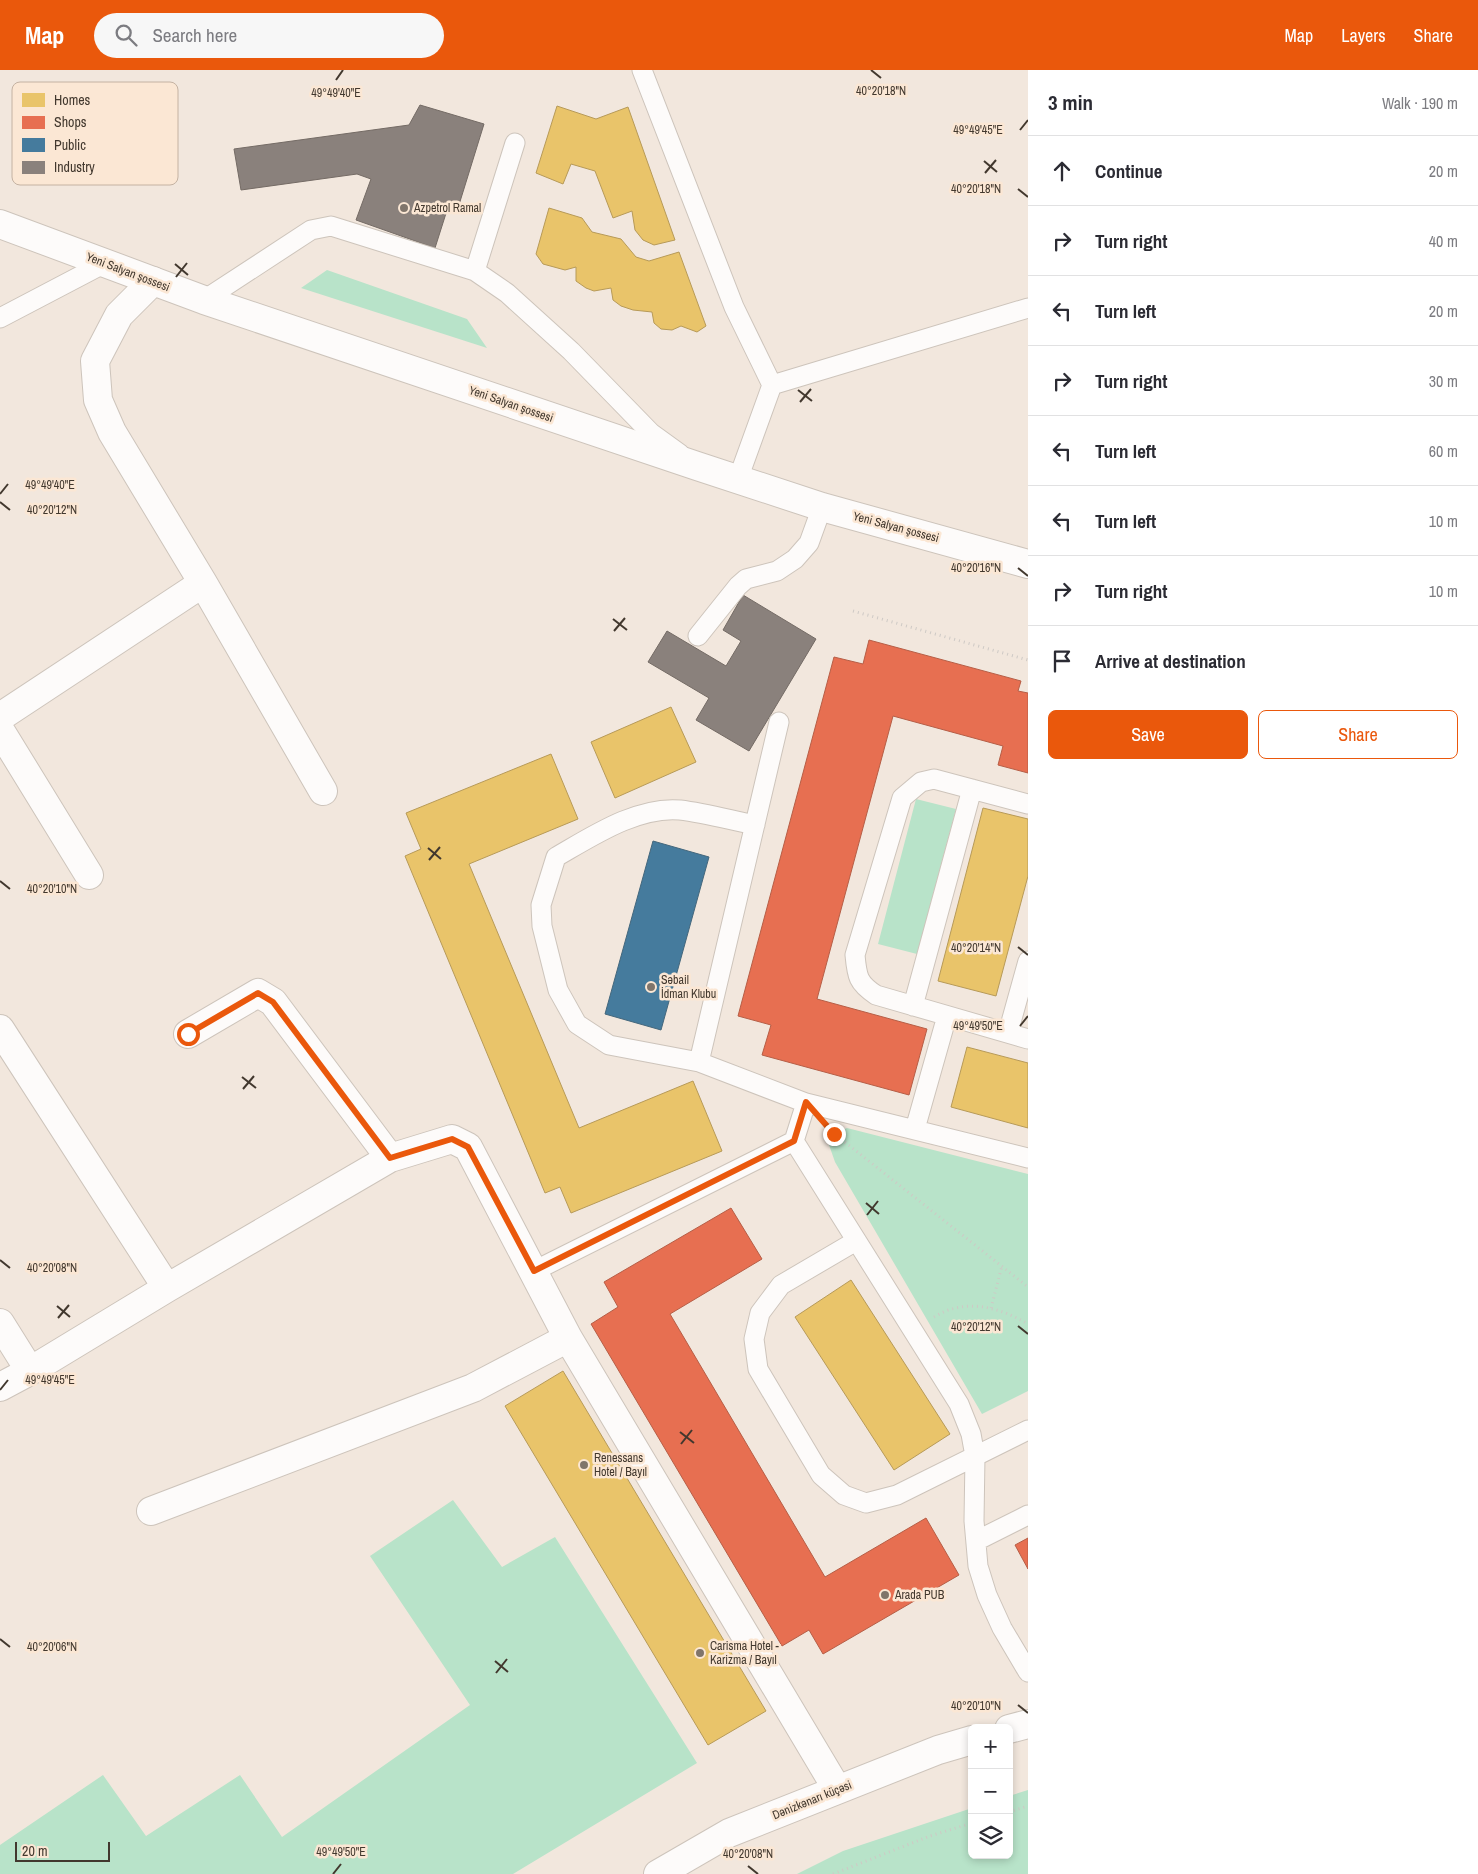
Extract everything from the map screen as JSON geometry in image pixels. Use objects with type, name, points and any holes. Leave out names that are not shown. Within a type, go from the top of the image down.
[{"type":"main road","name":"Yeni Salyan şossesi","points":[[0,224],[204,300],[697,466],[822,507],[1028,564]]},
{"type":"main road","points":[[153,281],[118,315],[95,361],[98,400],[112,432],[203,583],[323,791]]},
{"type":"main road","points":[[0,717],[203,583]]},
{"type":"main road","points":[[0,730],[89,875]]},
{"type":"main road","points":[[188,1034],[258,993],[273,1002],[390,1158]]},
{"type":"main road","points":[[0,1029],[167,1288]]},
{"type":"main road","points":[[0,1387],[390,1158],[452,1139],[468,1147],[568,1338],[837,1789]]},
{"type":"main road","points":[[0,1323],[30,1371]]},
{"type":"main road","points":[[151,1511],[473,1388],[568,1338]]},
{"type":"main road","points":[[1013,1728],[1028,1724]]},
{"type":"main road","name":"Dənizkənarı küçəsi","points":[[658,1874],[729,1834],[837,1789],[938,1750],[968,1741]]},
{"type":"lane","points":[[642,70],[734,307],[772,385],[738,479]]},
{"type":"lane","points":[[475,271],[515,143]]},
{"type":"lane","points":[[204,300],[311,230],[331,226],[475,271],[507,293],[536,319],[651,433],[697,466]]},
{"type":"lane","points":[[0,318],[106,263]]},
{"type":"lane","points":[[772,385],[1028,308]]},
{"type":"lane","points":[[698,636],[738,586],[746,579],[777,571],[795,559],[809,543],[822,507]]},
{"type":"lane","points":[[699,1062],[779,722]]},
{"type":"lane","points":[[1028,804],[934,779],[922,782],[902,798],[855,955],[857,975],[864,987],[876,995],[1028,1039]]},
{"type":"lane","points":[[913,1006],[972,789]]},
{"type":"lane","points":[[755,826],[678,810],[647,813],[603,830],[556,857],[541,905],[542,926],[558,990],[577,1024],[609,1045],[699,1062],[806,1102],[1028,1158]]},
{"type":"lane","points":[[1008,1033],[1028,961]]},
{"type":"lane","points":[[915,1129],[947,1016]]},
{"type":"lane","points":[[534,1271],[794,1141],[806,1102]]},
{"type":"lane","points":[[794,1141],[959,1404],[971,1434],[975,1456],[974,1521],[978,1566],[1002,1628],[1028,1672]]},
{"type":"lane","points":[[856,1241],[781,1285],[760,1313],[754,1339],[758,1369],[822,1475],[844,1495],[866,1503],[897,1495],[1028,1430]]},
{"type":"lane","points":[[976,1541],[1028,1515]]},
{"type":"path","points":[[853,610],[1028,660]]},
{"type":"path","points":[[806,1102],[834,1134],[1028,1286]]},
{"type":"path","points":[[990,1308],[1002,1266]]},
{"type":"path","points":[[911,1329],[952,1308],[990,1308],[1016,1317],[1028,1324]]},
{"type":"path","points":[[1013,1811],[1028,1806]]},
{"type":"path","points":[[833,1874],[930,1836],[968,1824]]},
{"type":"green space","points":[[327,270],[467,319],[487,348],[301,288]]},
{"type":"green space","points":[[916,799],[956,809],[917,954],[878,944]]},
{"type":"green space","points":[[847,1128],[1028,1174],[1028,1391],[982,1414],[835,1162],[828,1142],[834,1134]]},
{"type":"green space","points":[[453,1500],[502,1567],[555,1537],[697,1763],[513,1874],[0,1874],[0,1845],[103,1775],[146,1836],[240,1775],[282,1837],[470,1705],[370,1556]]},
{"type":"green space","points":[[1028,1790],[1028,1874],[797,1874],[843,1851],[968,1809],[968,1859],[1013,1859],[1013,1795]]},
{"type":"building: Homes","points":[[557,106],[596,119],[628,107],[675,240],[654,245],[643,240],[635,230],[632,211],[613,218],[595,171],[571,164],[563,184],[536,173]]},
{"type":"building: Homes","points":[[549,208],[582,218],[592,232],[621,239],[636,257],[649,261],[679,252],[706,326],[697,332],[681,326],[672,330],[661,329],[654,323],[652,312],[633,310],[621,306],[613,300],[611,288],[594,291],[576,281],[576,267],[565,270],[543,264],[536,254]]},
{"type":"building: Homes","points":[[671,707],[696,762],[615,798],[591,742]]},
{"type":"building: Homes","points":[[551,754],[578,819],[469,864],[579,1128],[693,1081],[722,1151],[571,1213],[560,1187],[545,1193],[405,856],[421,849],[406,813]]},
{"type":"building: Homes","points":[[983,808],[1028,819],[1028,876],[996,996],[938,981]]},
{"type":"building: Homes","points":[[967,1047],[1028,1063],[1028,1128],[951,1107]]},
{"type":"building: Homes","points":[[851,1280],[950,1434],[894,1470],[795,1317]]},
{"type":"building: Homes","points":[[563,1371],[766,1711],[708,1745],[505,1406]]},
{"type":"building: Shops","points":[[869,640],[1021,681],[1018,691],[1028,693],[1028,773],[998,765],[1003,746],[893,716],[817,999],[927,1029],[909,1095],[762,1055],[771,1025],[738,1016],[834,657],[863,664]]},
{"type":"building: Shops","points":[[731,1208],[762,1259],[670,1314],[825,1577],[926,1518],[959,1575],[823,1654],[809,1630],[782,1646],[591,1324],[618,1307],[604,1282]]},
{"type":"building: Shops","points":[[1028,1538],[1028,1569],[1015,1545]]},
{"type":"building: Public","points":[[653,841],[709,857],[661,1030],[605,1014]]},
{"type":"building: Industry","points":[[420,105],[484,124],[458,208],[448,207],[435,248],[356,220],[371,179],[357,174],[241,190],[234,149],[409,125]]},
{"type":"building: Industry","points":[[743,595],[816,639],[749,751],[696,720],[709,698],[648,662],[667,631],[726,666],[741,641],[723,630]]},
{"type":"place","name":"Azpetrol Ramal","points":[[404,208]]},
{"type":"place","name":"Səbail İdman Klubu","points":[[651,987]]},
{"type":"place","name":"Renessans Hotel / Bayıl","points":[[584,1465]]},
{"type":"place","name":"Arada PUB","points":[[885,1595]]},
{"type":"place","name":"Carisma Hotel - Karizma / Bayıl","points":[[700,1653]]},
{"type":"route","points":[[188,1034],[258,993],[273,1002],[390,1158],[452,1139],[468,1147],[534,1271],[794,1141],[806,1102],[834,1134]]}]
